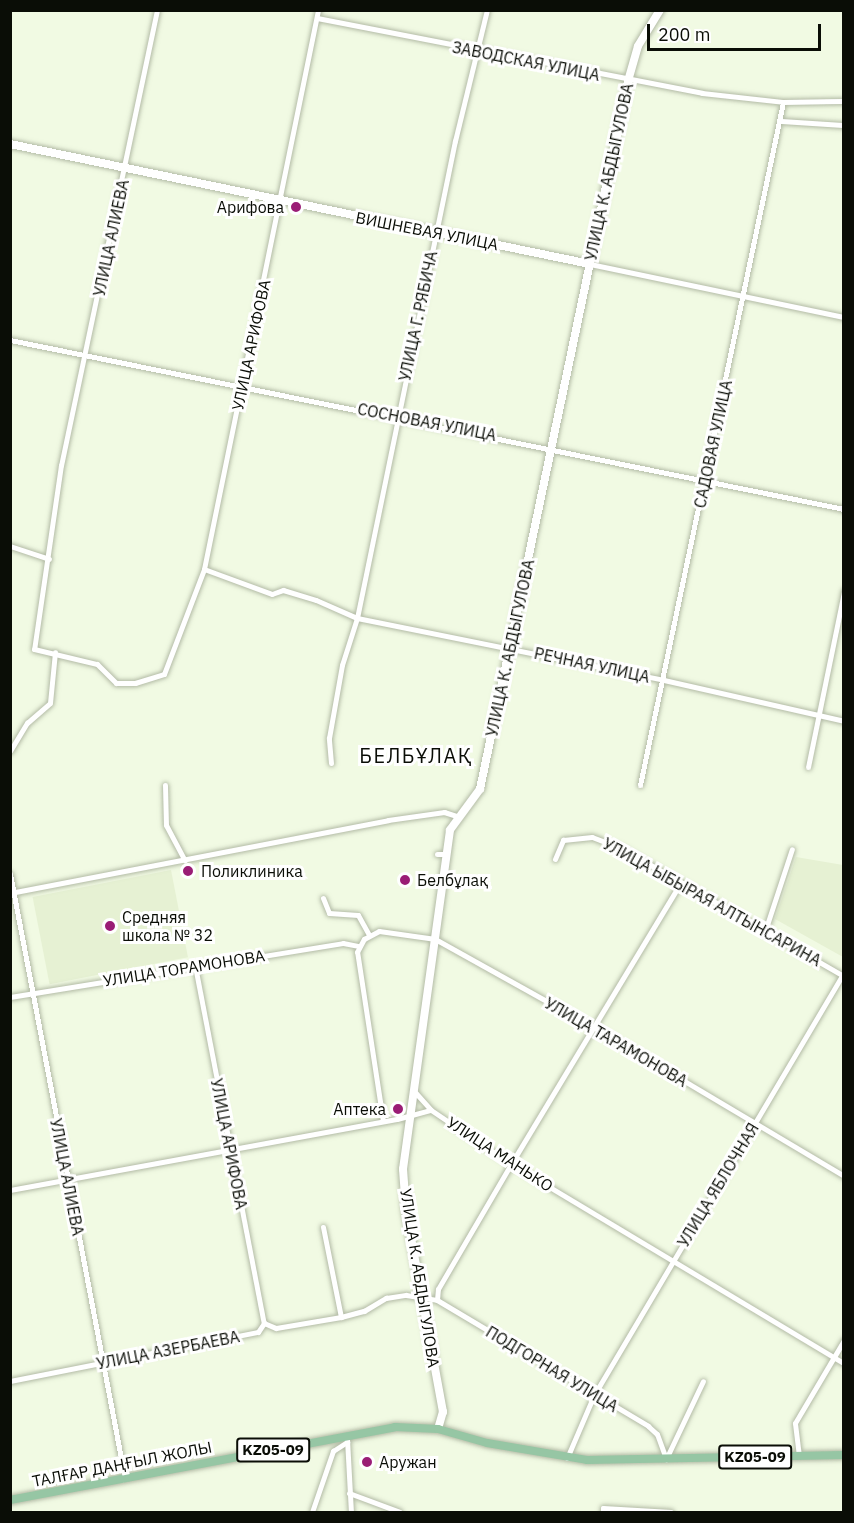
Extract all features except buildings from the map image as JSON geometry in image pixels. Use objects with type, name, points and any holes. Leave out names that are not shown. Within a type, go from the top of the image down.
[{"type":"main road","name":"ТАЛҒАР ДАҢҒЫЛ ЖОЛЫ","points":[[10,1500],[348,1438],[395,1427],[438,1429],[567,1458],[666,1459],[843,1455]]},
{"type":"street","name":"УЛИЦА АЛИЕВА","points":[[55,652],[34,649],[61,465],[87,354],[157,10]]},
{"type":"street","name":"УЛИЦА АРИФОВА","points":[[55,652],[97,664],[116,683],[135,683],[164,674],[204,569],[318,10]]},
{"type":"street","name":"УЛИЦА Г. РЯБИЧА","points":[[331,763],[329,738],[340,676],[357,618],[435,232],[486,10]]},
{"type":"street","name":"УЛИЦА К. АБДЫГУЛОВА","points":[[438,1429],[443,1412],[406,1210],[403,1169],[450,830],[480,789],[628,81],[638,46],[660,10]]},
{"type":"street","name":"ЗАВОДСКАЯ УЛИЦА","points":[[317,18],[628,81],[783,102],[843,102]]},
{"type":"street","name":"САДОВАЯ УЛИЦА","points":[[640,785],[664,680],[783,102]]},
{"type":"street","points":[[780,121],[843,125]]},
{"type":"street","name":"ВИШНЕВАЯ УЛИЦА","points":[[10,144],[843,317]]},
{"type":"street","name":"СОСНОВАЯ УЛИЦА","points":[[10,340],[551,447],[843,509]]},
{"type":"street","points":[[10,546],[49,559]]},
{"type":"street","name":"РЕЧНАЯ УЛИЦА","points":[[204,569],[273,594],[283,590],[316,600],[357,618],[664,680],[819,713],[843,721]]},
{"type":"street","points":[[808,767],[843,591]]},
{"type":"street","points":[[10,750],[27,723],[50,704],[55,652]]},
{"type":"street","points":[[165,785],[166,825],[185,860]]},
{"type":"street","points":[[12,893],[388,820],[444,812],[459,817]]},
{"type":"street","name":"УЛИЦА ЫБЫРАЯ АЛТЫНСАРИНА","points":[[555,859],[562,840],[592,837],[681,882],[843,976]]},
{"type":"street","points":[[765,931],[792,849]]},
{"type":"street","points":[[437,854],[447,854]]},
{"type":"street","name":"УЛИЦА АЛИЕВА","points":[[10,874],[125,1479]]},
{"type":"street","points":[[437,1300],[438,1289],[681,882]]},
{"type":"street","points":[[323,898],[329,913],[358,915],[369,935],[358,946],[383,1121]]},
{"type":"street","name":"УЛИЦА ТАРАМОНОВА","points":[[369,935],[379,932],[435,939],[595,1028],[843,1176]]},
{"type":"street","name":"УЛИЦА ТОРАМОНОВА","points":[[10,997],[343,943],[358,946]]},
{"type":"street","name":"УЛИЦА АРИФОВА","points":[[195,966],[264,1323]]},
{"type":"street","name":"УЛИЦА ЯБЛОЧНАЯ","points":[[567,1458],[594,1395],[672,1260],[843,976]]},
{"type":"street","points":[[414,1090],[431,1110]]},
{"type":"street","name":"УЛИЦА МАНЬКО","points":[[10,1190],[231,1150],[431,1110],[511,1164],[843,1363]]},
{"type":"street","points":[[323,1227],[341,1317]]},
{"type":"street","points":[[264,1323],[276,1328],[364,1311],[386,1298],[422,1297]]},
{"type":"street","name":"ПОДГОРНАЯ УЛИЦА","points":[[422,1297],[437,1300],[653,1430],[666,1459]]},
{"type":"street","name":"УЛИЦА АЗЕРБАЕВА","points":[[10,1381],[258,1332],[264,1323]]},
{"type":"street","points":[[799,1456],[795,1423],[843,1340]]},
{"type":"street","points":[[666,1459],[704,1382]]},
{"type":"street","points":[[348,1438],[351,1512]]},
{"type":"street","points":[[312,1512],[333,1451],[348,1438]]},
{"type":"street","points":[[349,1493],[400,1512]]},
{"type":"street","points":[[603,1512],[603,1508],[671,1512]]},
{"type":"shaded area","points":[[796,857],[843,865],[843,957],[775,919]]},
{"type":"shaded area","name":"Средняя школа № 32","points":[[171,870],[188,957],[50,984],[33,897]]},
{"type":"place","name":"Арифова","points":[[296,207]]},
{"type":"place","name":"Поликлиника","points":[[188,871]]},
{"type":"place","name":"Белбұлақ","points":[[405,880]]},
{"type":"place","name":"Средняя школа № 32","points":[[110,926]]},
{"type":"place","name":"Аптека","points":[[398,1109]]},
{"type":"place","name":"Аружан","points":[[367,1462]]},
{"type":"district","name":"БЕЛБҰЛАҚ","points":[[416,755]]}]
